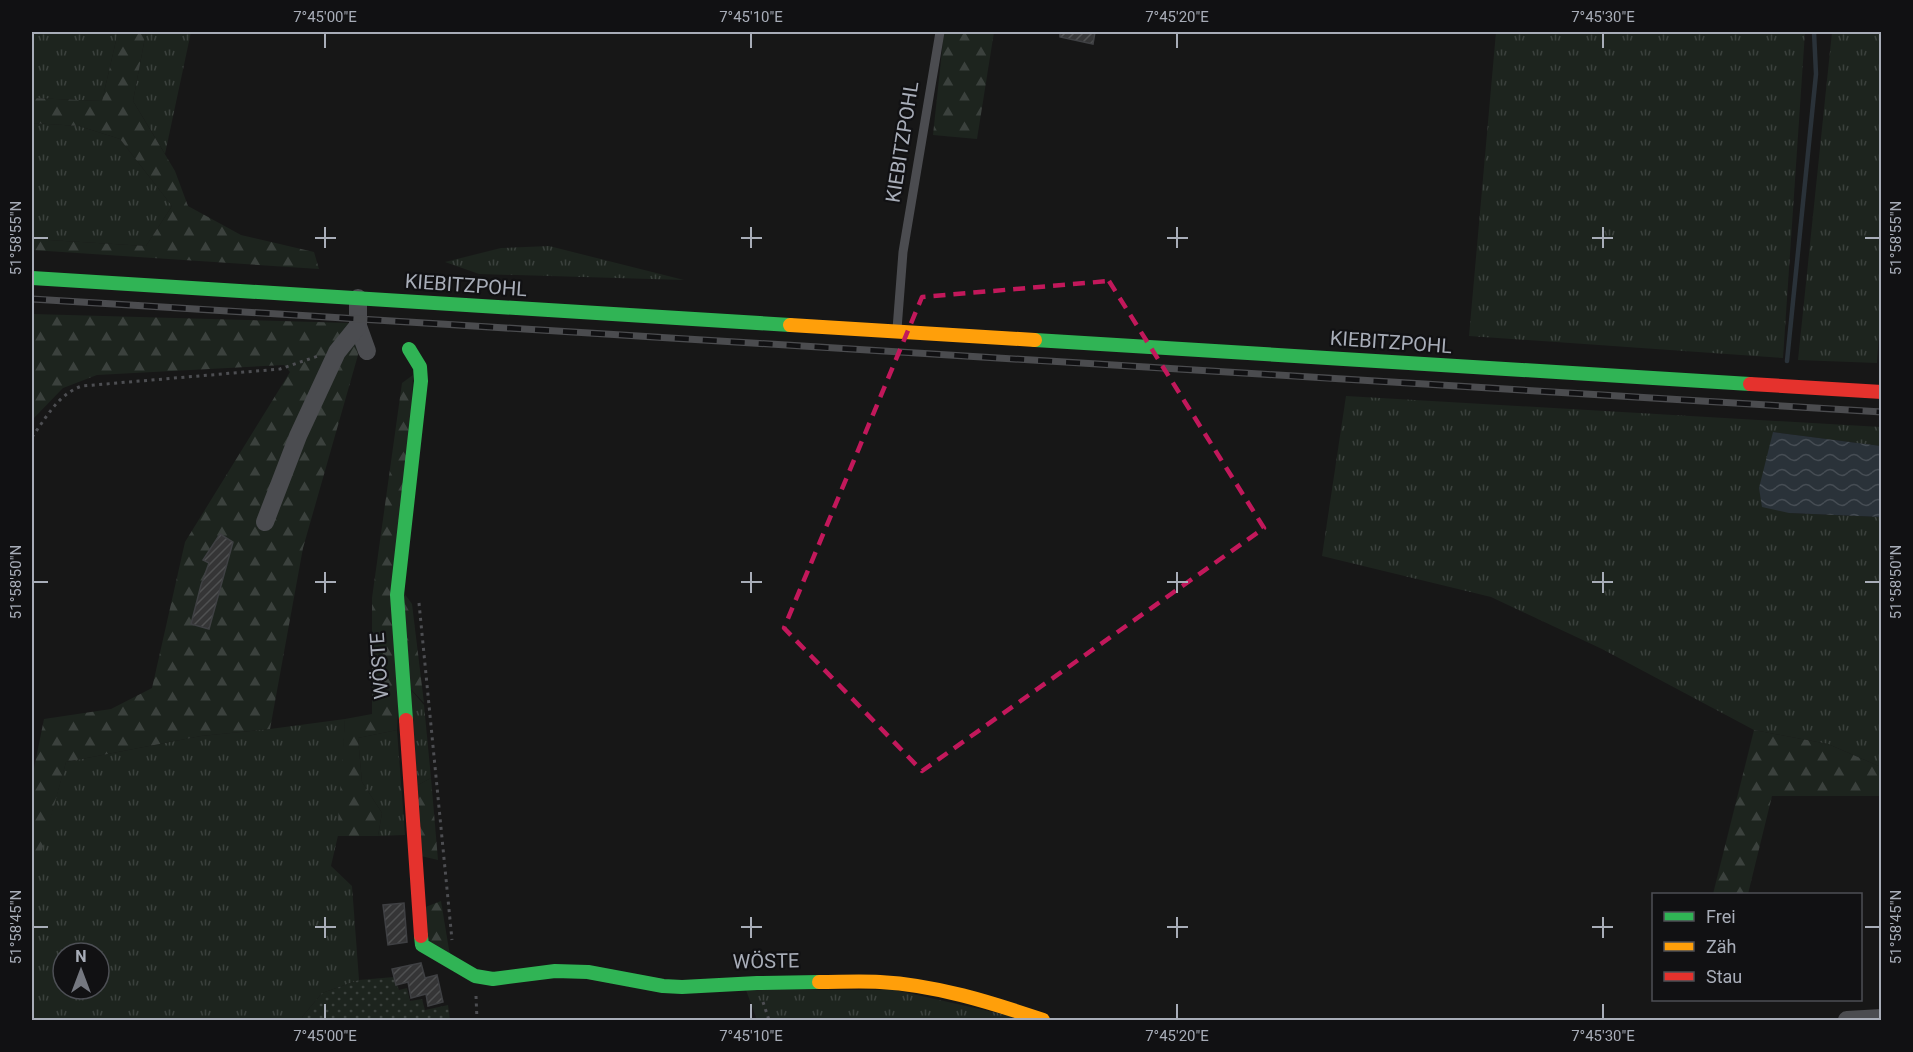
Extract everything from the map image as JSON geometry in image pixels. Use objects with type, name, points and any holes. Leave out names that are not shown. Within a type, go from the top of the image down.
[{"type":"main road","name":"KIEBITZPOHL","points":[[32,278],[358,295],[1881,392]]},
{"type":"main road","name":"WÖSTE","points":[[409,349],[420,367],[421,381],[397,595],[422,945],[475,976],[494,979],[555,971],[588,972],[663,986],[682,987],[757,983],[880,982],[936,989],[979,999],[1043,1020]]},
{"type":"street","points":[[358,295],[358,326],[367,351]]},
{"type":"street","points":[[265,522],[298,436],[337,352],[358,326]]},
{"type":"street","points":[[1847,1020],[1881,1018]]},
{"type":"lane","name":"KIEBITZPOHL","points":[[897,331],[903,252],[940,32]]},
{"type":"path","points":[[32,437],[63,396],[82,386],[280,369],[329,352],[337,352]]},
{"type":"path","points":[[418,594],[449,918],[456,963]]},
{"type":"path","points":[[475,976],[477,1020]]},
{"type":"highlighted area","points":[[1109,281],[1264,528],[922,771],[784,628],[922,297]]},
{"type":"green space","points":[[32,32],[118,32],[102,101],[32,98]]},
{"type":"green space","points":[[118,32],[146,32],[133,101],[175,171],[188,206],[241,235],[314,252],[319,269],[32,250],[32,239],[146,246],[172,206],[120,139],[79,126],[32,123],[32,98],[102,101]]},
{"type":"green space","points":[[146,32],[191,32],[165,154],[133,101]]},
{"type":"green space","points":[[944,32],[994,32],[977,139],[933,135]]},
{"type":"green space","points":[[1496,32],[1805,32],[1783,358],[1469,336]]},
{"type":"green space","points":[[1832,32],[1881,32],[1882,286],[1877,363],[1798,360]]},
{"type":"green space","points":[[32,123],[79,126],[120,139],[172,206],[146,246],[32,239]]},
{"type":"green space","points":[[549,246],[684,280],[479,274],[445,262],[501,248]]},
{"type":"green space","points":[[32,314],[351,323],[355,330],[358,355],[303,548],[270,729],[201,736],[66,762],[33,883],[32,778],[44,719],[111,709],[152,688],[185,542],[290,372],[284,365],[97,375],[63,388],[32,420]]},
{"type":"green space","points":[[413,375],[397,730],[358,738],[362,782],[382,813],[378,836],[337,836],[345,719],[372,714],[372,598],[402,383]]},
{"type":"green space","points":[[1346,396],[1881,427],[1881,446],[1773,432],[1789,513],[1881,517],[1881,767],[1828,744],[1754,730],[1602,649],[1491,597],[1322,556]]},
{"type":"green space","points":[[404,593],[412,604],[424,703],[407,685]]},
{"type":"green space","points":[[408,686],[424,705],[431,778],[416,786]]},
{"type":"green space","points":[[345,719],[339,831],[331,866],[352,886],[359,980],[322,993],[302,1017],[303,1020],[32,1020],[32,883],[66,762],[201,736]]},
{"type":"green space","points":[[397,730],[405,835],[378,836],[382,813],[362,782],[358,738]]},
{"type":"green space","points":[[1754,730],[1828,744],[1881,767],[1881,796],[1772,796],[1748,893],[1713,893]]},
{"type":"green space","points":[[431,778],[438,860],[421,856],[416,786]]},
{"type":"green space","points":[[441,901],[450,956],[425,940],[423,908]]},
{"type":"green space","points":[[394,977],[399,990],[407,988],[410,1001],[422,999],[425,1010],[448,1005],[450,1020],[303,1020],[302,1017],[322,993],[359,980]]},
{"type":"green space","points":[[746,990],[895,990],[1028,1020],[757,1020]]},
{"type":"water","points":[[1773,432],[1881,446],[1881,517],[1789,513],[1762,507],[1759,488]]},
{"type":"building","points":[[1060,32],[1095,32],[1093,44],[1060,37]]},
{"type":"building","points":[[220,534],[233,542],[209,629],[191,624],[209,563],[203,560]]},
{"type":"building","points":[[404,903],[407,942],[388,945],[383,905]]},
{"type":"building","points":[[421,963],[425,978],[437,975],[443,1002],[428,1006],[426,994],[411,998],[408,982],[396,985],[392,969]]},
{"type":"waterway","points":[[1787,361],[1816,74],[1814,32]]},
{"type":"railway","points":[[32,299],[1882,412]]},
{"type":"traffic: fast","points":[[32,278],[790,325]]},
{"type":"traffic: fast","points":[[1035,340],[1750,384]]},
{"type":"traffic: fast","points":[[406,720],[397,595],[421,381],[420,367],[409,349]]},
{"type":"traffic: fast","points":[[421,936],[422,945],[475,976],[493,979],[555,971],[588,972],[663,986],[682,987],[819,982]]},
{"type":"traffic: slow","points":[[790,325],[1035,340]]},
{"type":"traffic: slow","points":[[819,982],[880,982],[922,987],[983,1001],[1043,1020]]},
{"type":"traffic: jam","points":[[1750,384],[1882,392]]},
{"type":"traffic: jam","points":[[406,720],[421,936]]}]
